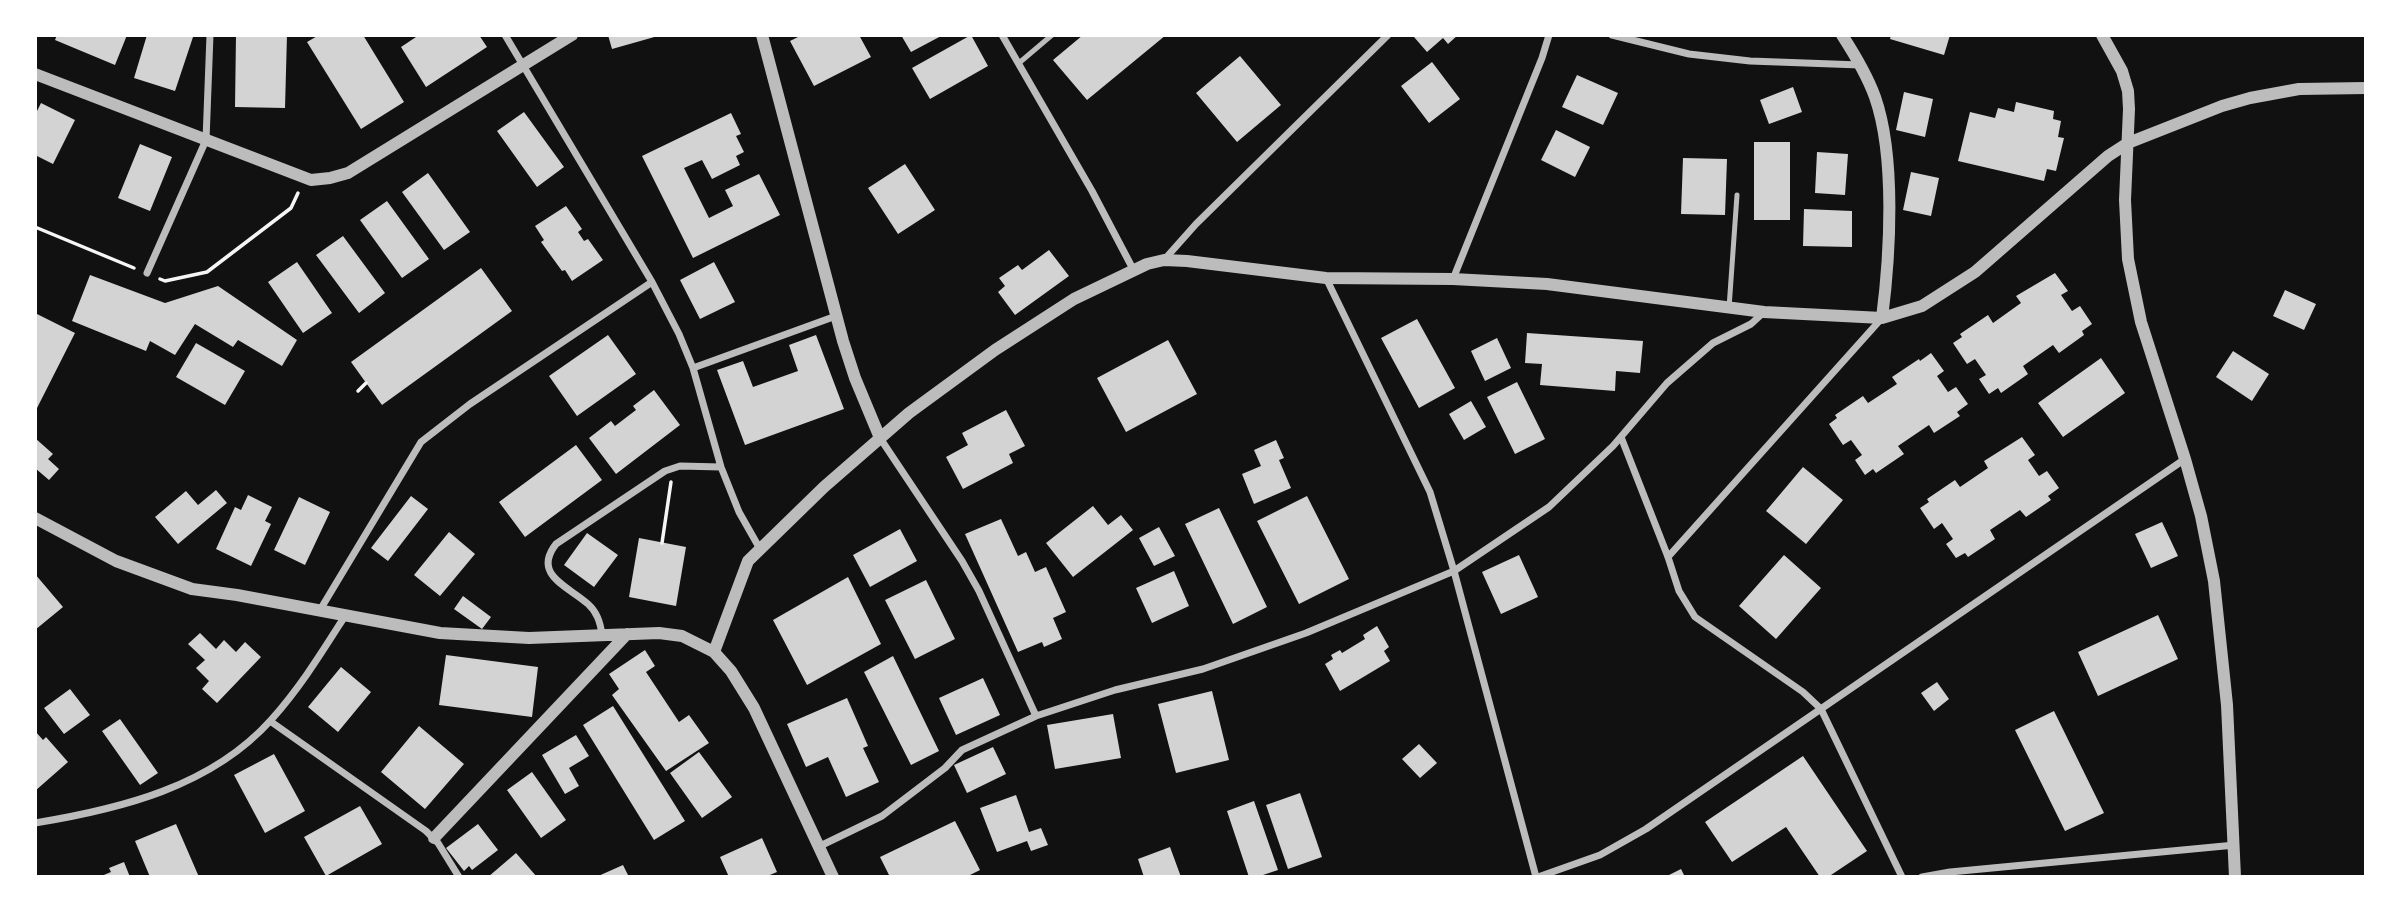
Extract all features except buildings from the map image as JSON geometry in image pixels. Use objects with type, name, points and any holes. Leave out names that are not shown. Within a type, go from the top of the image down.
[{"type":"street","points":[[147,273],[206,140],[210,35]]},
{"type":"street","points":[[505,35],[652,282],[679,334],[693,368],[721,467],[739,512],[760,549]]},
{"type":"street","points":[[35,74],[312,180],[348,173],[572,35]]},
{"type":"street","points":[[762,35],[836,316],[855,378],[880,438],[936,520],[973,581],[1036,716]]},
{"type":"street","points":[[1002,35],[1133,269]]},
{"type":"street","points":[[1164,260],[1388,35]]},
{"type":"street","points":[[1454,279],[1549,35]]},
{"type":"street","points":[[1612,35],[1689,54],[1750,61],[1860,65]]},
{"type":"street","points":[[1668,557],[1882,318],[1888,258],[1884,134],[1876,100],[1842,35]]},
{"type":"street","points":[[2102,35],[2122,71],[2128,91],[2125,200],[2133,293],[2185,459],[2201,516],[2214,581],[2227,705],[2235,877]]},
{"type":"street","points":[[714,652],[748,561],[824,487],[909,413],[1040,320],[1133,269],[1164,260],[1326,278],[1454,279],[1570,286],[1764,312],[1882,318],[1922,306],[1976,272],[2081,178],[2128,143],[2222,106],[2250,98],[2299,89],[2366,88]]},
{"type":"street","points":[[1326,278],[1430,492],[1537,877],[1600,855],[1646,829],[2185,459]]},
{"type":"street","points":[[320,610],[421,442],[470,404],[652,282]]},
{"type":"street","points":[[818,848],[882,816],[945,768],[962,750],[1036,716],[1115,690],[1216,665],[1306,633],[1454,571],[1549,507],[1621,437],[1667,383],[1713,343],[1751,324],[1764,312]]},
{"type":"street","points":[[693,368],[836,316]]},
{"type":"street","points":[[1621,437],[1679,591],[1695,617],[1802,692],[1821,709],[1902,877]]},
{"type":"street","points":[[602,634],[601,624],[589,605],[550,572],[547,559],[550,552],[556,544],[673,467],[721,467]]},
{"type":"street","points":[[35,518],[116,561],[192,589],[440,632],[529,638],[659,633],[682,636],[714,652],[731,671],[754,708],[834,877]]},
{"type":"street","points":[[35,823],[110,808],[187,781],[223,761],[270,721],[305,679],[345,616]]},
{"type":"street","points":[[434,838],[627,634]]},
{"type":"street","points":[[270,721],[434,838],[458,877]]},
{"type":"street","points":[[1922,877],[1964,870],[2235,845]]},
{"type":"lane","points":[[1019,63],[1052,35]]},
{"type":"lane","points":[[1729,308],[1737,195]]},
{"type":"path","points":[[35,227],[165,281],[207,272],[291,208],[304,177]]},
{"type":"path","points":[[358,390],[366,383]]},
{"type":"path","points":[[662,543],[673,467]]}]
